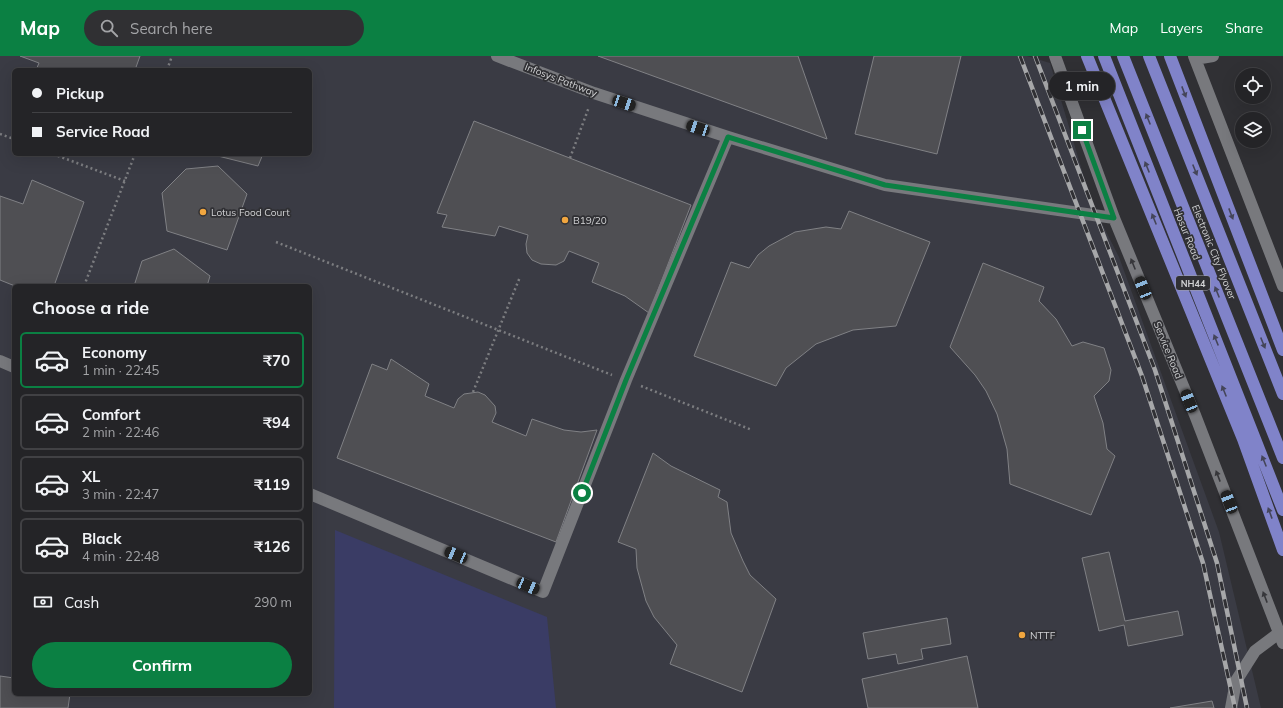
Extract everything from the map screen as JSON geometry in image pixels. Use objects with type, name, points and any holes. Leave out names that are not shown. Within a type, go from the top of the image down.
[{"type":"highway","points":[[1087,56],[1240,432],[1283,550]]},
{"type":"highway","name":"Hosur Road","points":[[1104,56],[1283,510]]},
{"type":"highway","name":"Electronic City Flyover","points":[[1123,56],[1283,458]]},
{"type":"highway","name":"Electronic City Flyover","points":[[1149,56],[1283,394]]},
{"type":"highway","points":[[1170,56],[1283,350]]},
{"type":"street","name":"Infosys Pathway","points":[[497,56],[594,93],[728,137],[885,185],[1114,218]]},
{"type":"street","name":"Service Road","points":[[1055,56],[1114,218],[1195,415],[1281,638]]},
{"type":"street","points":[[1213,56],[1194,58],[1283,286]]},
{"type":"street","points":[[312,495],[543,592],[626,380],[728,137]]},
{"type":"street","points":[[0,360],[12,366]]},
{"type":"street","points":[[1231,708],[1236,681],[1251,657],[1255,652],[1281,638]]},
{"type":"path","points":[[168,68],[172,56]]},
{"type":"path","points":[[570,158],[594,93]]},
{"type":"path","points":[[0,134],[12,138]]},
{"type":"path","points":[[58,156],[125,181]]},
{"type":"path","points":[[85,284],[134,156]]},
{"type":"path","points":[[276,242],[752,430]]},
{"type":"path","points":[[473,392],[520,277]]},
{"type":"shaded area","points":[[0,56],[1027,56],[1050,63],[1092,204],[1119,257],[1219,532],[1261,708],[0,708]]},
{"type":"shaded area","points":[[335,530],[547,617],[556,708],[334,708]]},
{"type":"building","points":[[20,56],[140,56],[136,68],[37,68],[39,63]]},
{"type":"building","points":[[598,56],[798,56],[827,139]]},
{"type":"building","points":[[874,56],[961,56],[937,154],[855,134]]},
{"type":"building","name":"B19/20","points":[[474,121],[691,205],[649,313],[625,296],[592,282],[599,263],[569,251],[564,261],[556,265],[541,264],[532,260],[527,253],[526,244],[528,235],[499,226],[495,236],[442,227],[447,215],[437,213]]},
{"type":"building","points":[[218,156],[262,156],[258,166]]},
{"type":"building","name":"Lotus Food Court","points":[[218,166],[247,194],[227,250],[167,231],[162,193],[186,169]]},
{"type":"building","points":[[32,180],[84,202],[55,284],[12,285],[0,280],[0,196],[23,204]]},
{"type":"building","points":[[849,211],[930,242],[896,326],[853,330],[816,344],[786,368],[776,386],[694,356],[731,262],[749,268],[758,255],[769,246],[795,232],[826,227],[841,229]]},
{"type":"building","points":[[174,249],[210,276],[208,284],[135,284],[142,261]]},
{"type":"building","points":[[983,263],[1044,287],[1039,301],[1056,319],[1072,346],[1083,342],[1104,348],[1111,370],[1109,381],[1094,396],[1103,423],[1107,449],[1115,456],[1091,515],[1010,484],[1007,449],[997,414],[986,391],[975,375],[950,347]]},
{"type":"building","points":[[391,359],[429,384],[425,396],[454,408],[458,399],[464,394],[478,392],[485,395],[495,406],[496,413],[492,422],[526,436],[532,419],[564,430],[581,432],[597,430],[556,542],[337,458],[372,364],[387,370]]},
{"type":"building","points":[[653,453],[671,466],[720,490],[718,497],[727,502],[731,533],[750,575],[776,599],[742,692],[670,664],[677,645],[654,617],[646,601],[637,568],[636,549],[618,542]]},
{"type":"building","points":[[1109,552],[1125,621],[1178,611],[1183,635],[1128,646],[1124,625],[1099,631],[1082,558]]},
{"type":"building","points":[[947,618],[951,644],[921,649],[923,659],[898,664],[896,654],[868,659],[863,633]]},
{"type":"building","points":[[967,656],[978,708],[868,708],[862,679]]},
{"type":"building","points":[[0,676],[12,678],[12,696],[70,696],[68,708],[0,708]]},
{"type":"building","points":[[1212,701],[1214,708],[1170,708]]},
{"type":"railway","points":[[1020,56],[1142,376],[1203,563],[1235,708]]},
{"type":"railway","points":[[1035,56],[1155,370],[1217,563],[1247,708]]},
{"type":"place","name":"Lotus Food Court","points":[[203,212]]},
{"type":"place","name":"B19/20","points":[[565,220]]},
{"type":"place","name":"NTTF","points":[[1022,635]]},
{"type":"route","points":[[582,493],[626,380],[728,137],[885,185],[1114,218],[1082,130]]}]
